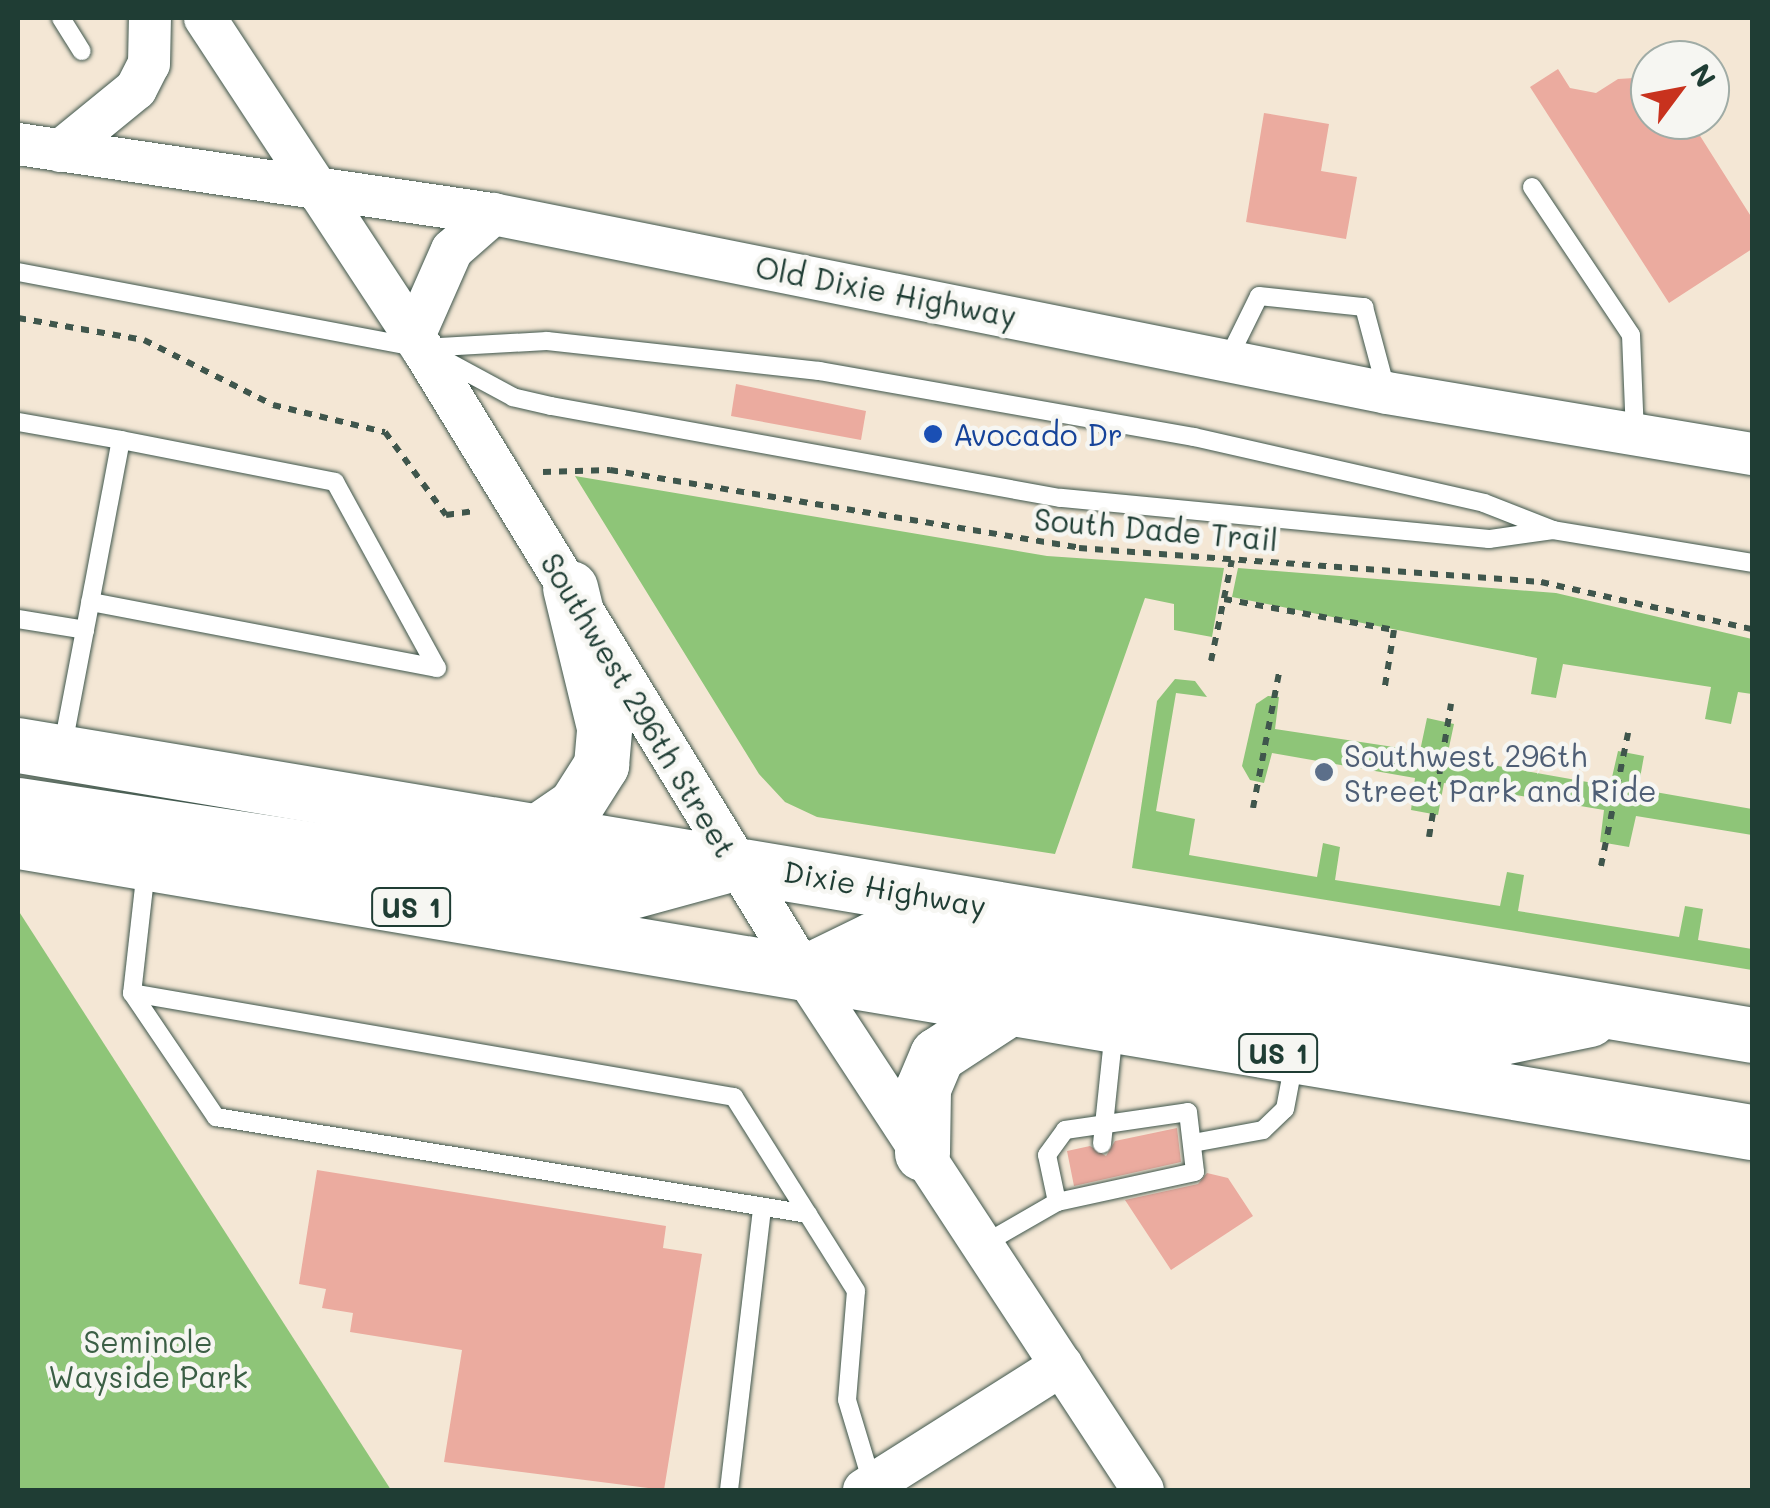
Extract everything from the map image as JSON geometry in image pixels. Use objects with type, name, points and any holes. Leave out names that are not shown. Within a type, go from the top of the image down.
[{"type":"highway","points":[[534,834],[575,806],[601,765],[604,727],[570,588]]},
{"type":"highway","name":"Dixie Highway","points":[[39,748],[534,834],[734,862],[1752,1035]]},
{"type":"highway","points":[[18,805],[617,896],[734,862]]},
{"type":"highway","name":"US 1","points":[[18,841],[1752,1132]]},
{"type":"highway","points":[[804,974],[872,940],[904,938],[1502,1037],[1621,1013]]},
{"type":"highway","points":[[922,1153],[922,1088],[937,1055],[1009,1008]]},
{"type":"street","points":[[60,151],[136,89],[149,64],[150,18]]},
{"type":"street","name":"Southwest 296th Street","points":[[206,18],[418,342],[804,974],[1143,1490]]},
{"type":"street","name":"Old Dixie Highway","points":[[18,144],[493,214],[1387,393],[1752,454]]},
{"type":"street","points":[[418,342],[452,250],[493,214]]},
{"type":"street","points":[[871,1489],[1062,1365]]},
{"type":"lane","points":[[61,18],[82,51]]},
{"type":"lane","points":[[1532,188],[1632,334],[1635,435]]},
{"type":"lane","points":[[18,272],[418,342],[547,341],[820,371],[1194,437],[1484,503],[1553,530],[1752,564]]},
{"type":"lane","points":[[1227,360],[1259,296],[1364,307],[1387,393]]},
{"type":"lane","points":[[418,342],[513,398],[1041,495],[1489,539],[1553,530]]},
{"type":"lane","points":[[18,422],[335,482],[437,668],[90,602]]},
{"type":"lane","points":[[39,748],[85,630],[121,440]]},
{"type":"lane","points":[[18,618],[85,630]]},
{"type":"lane","points":[[146,863],[132,994],[216,1117],[808,1214]]},
{"type":"lane","points":[[132,994],[734,1097],[856,1291],[847,1400],[871,1489]]},
{"type":"lane","points":[[1101,1134],[1115,1024]]},
{"type":"lane","points":[[1193,1144],[1263,1130],[1286,1109],[1296,1056]]},
{"type":"lane","points":[[984,1244],[1057,1202],[1108,1185],[1196,1172],[1188,1112],[1148,1126],[1101,1134],[1065,1130],[1047,1155],[1057,1202]]},
{"type":"lane","points":[[729,1490],[762,1207]]},
{"type":"path","points":[[18,318],[144,340],[274,405],[386,432],[446,515],[474,512]]},
{"type":"path","name":"South Dade Trail","points":[[555,465],[1103,550],[1541,582],[1752,629]]},
{"type":"path","points":[[1103,550],[1104,530]]},
{"type":"path","points":[[1212,661],[1232,560]]},
{"type":"path","points":[[1224,599],[1394,630],[1384,692]]},
{"type":"path","points":[[1253,808],[1279,674]]},
{"type":"path","points":[[1429,837],[1451,704]]},
{"type":"path","points":[[1601,866],[1628,733]]},
{"type":"green space","points":[[575,476],[1047,556],[1224,568],[1212,637],[1174,630],[1174,604],[1145,598],[1055,854],[817,817],[785,802],[759,774]]},
{"type":"green space","points":[[1238,568],[1556,593],[1752,639],[1752,694],[1738,692],[1731,724],[1705,719],[1711,687],[1563,664],[1556,698],[1531,694],[1537,658],[1232,597]]},
{"type":"green space","points":[[1175,679],[1195,681],[1207,697],[1176,693],[1156,811],[1195,819],[1189,855],[1317,877],[1323,843],[1340,847],[1335,880],[1500,906],[1507,872],[1524,875],[1518,911],[1679,937],[1685,906],[1703,909],[1698,940],[1752,949],[1752,970],[1132,868],[1157,701]]},
{"type":"green space","points":[[1268,696],[1279,697],[1275,729],[1420,751],[1427,718],[1454,724],[1447,757],[1610,786],[1618,751],[1644,756],[1638,789],[1752,809],[1752,835],[1636,816],[1629,847],[1600,842],[1604,810],[1444,783],[1438,815],[1411,810],[1415,778],[1272,753],[1264,783],[1250,780],[1242,766],[1256,704]]},
{"type":"green space","name":"Seminole Wayside Park","points":[[18,910],[391,1490],[18,1490]]},
{"type":"building","points":[[1558,69],[1570,88],[1596,93],[1618,79],[1630,78],[1630,140],[1703,140],[1752,218],[1752,249],[1669,303],[1530,87]]},
{"type":"building","points":[[1264,113],[1329,124],[1321,171],[1357,177],[1346,239],[1246,222]]},
{"type":"building","points":[[736,384],[866,411],[861,440],[731,416]]},
{"type":"building","points":[[1177,1128],[1181,1162],[1074,1186],[1067,1151],[1090,1146],[1106,1156],[1115,1141]]},
{"type":"building","points":[[317,1170],[666,1226],[663,1248],[702,1254],[664,1490],[444,1462],[462,1350],[350,1332],[353,1313],[322,1308],[326,1289],[299,1284]]},
{"type":"building","points":[[1207,1173],[1228,1178],[1253,1216],[1171,1270],[1125,1200],[1198,1184]]},
{"type":"place","name":"Avocado Dr","points":[[933,434]]},
{"type":"place","name":"Southwest 296th Street Park and Ride","points":[[1324,772]]}]
